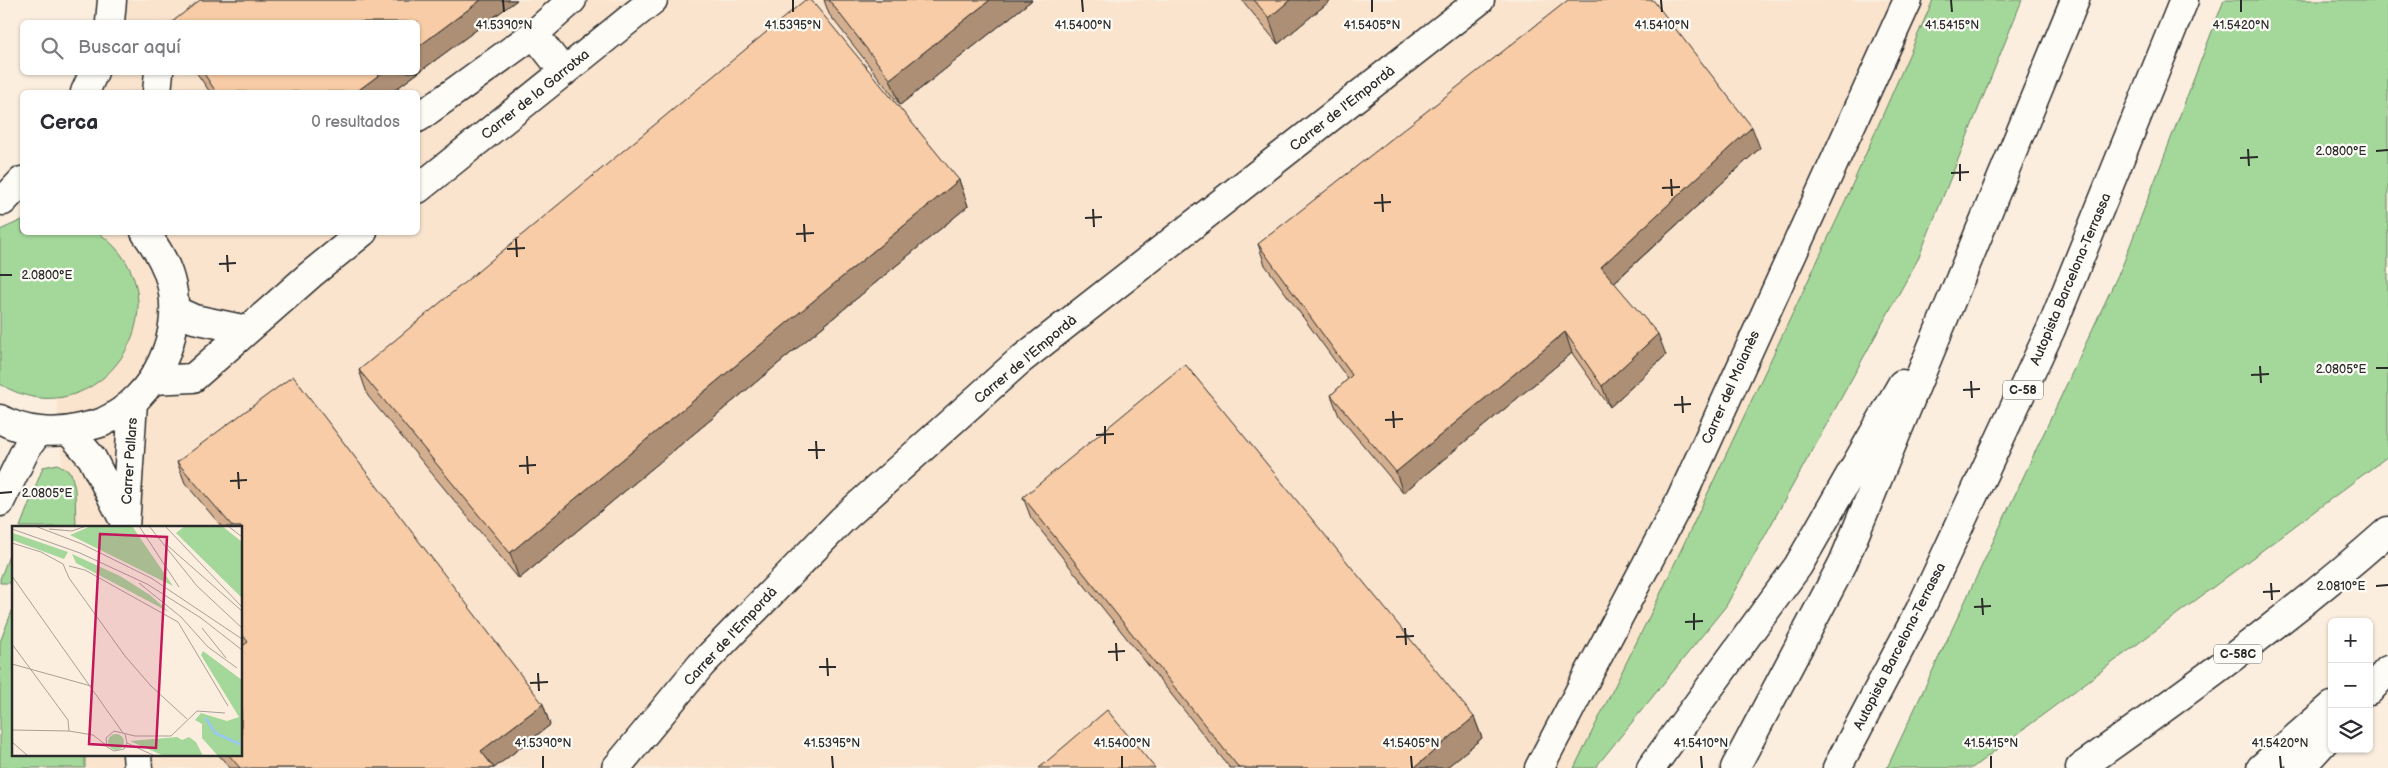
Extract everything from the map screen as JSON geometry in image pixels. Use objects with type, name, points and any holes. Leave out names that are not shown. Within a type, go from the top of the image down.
[{"type":"main road","points":[[110,20],[112,0]]},
{"type":"main road","points":[[420,117],[534,34],[572,0]]},
{"type":"main road","name":"Carrer de la Garrotxa","points":[[420,187],[653,0]]},
{"type":"main road","name":"Carrer de l'Empordà","points":[[616,768],[701,665],[842,520],[1018,362],[1480,0]]},
{"type":"main road","name":"Carrer del Moianès","points":[[1539,768],[1681,499],[1908,0]]},
{"type":"main road","points":[[1735,768],[1843,563],[1959,286],[2075,0]]},
{"type":"main road","name":"Autopista Barcelona-Terrassa","points":[[1837,768],[1920,610],[2051,329],[2184,0]]},
{"type":"main road","points":[[534,34],[564,72]]},
{"type":"main road","points":[[86,90],[93,75]]},
{"type":"main road","points":[[156,90],[159,75]]},
{"type":"main road","points":[[9,200],[20,184]]},
{"type":"main road","points":[[0,419],[9,424],[39,431],[69,431],[103,422],[133,402],[153,380],[169,347],[174,310],[170,279],[159,251],[146,235]]},
{"type":"main road","points":[[153,380],[193,378],[359,235]]},
{"type":"main road","points":[[1651,768],[1798,566],[1959,286]]},
{"type":"main road","points":[[174,310],[194,319],[247,330]]},
{"type":"main road","name":"Carrer Pallars","points":[[125,524],[133,402]]},
{"type":"main road","points":[[0,502],[27,447],[39,431]]},
{"type":"main road","name":"Carrer Pallars","points":[[69,431],[92,458],[125,524]]},
{"type":"main road","name":"C-58C","points":[[2080,768],[2214,673],[2278,623],[2388,531]]},
{"type":"main road","points":[[2373,669],[2388,656]]},
{"type":"main road","points":[[2373,687],[2388,670]]},
{"type":"main road","points":[[2261,768],[2330,708]]},
{"type":"main road","points":[[2300,768],[2328,737]]},
{"type":"shaded area","points":[[110,0],[1990,0],[1581,768],[79,768],[78,756],[242,756],[242,526],[67,526],[49,302],[63,235],[420,235],[420,90],[92,90],[96,75],[420,75],[420,20],[106,20]]},
{"type":"green space","points":[[1933,0],[2022,0],[1918,259],[1726,606],[1595,768],[1574,768],[1656,603],[1839,215]]},
{"type":"green space","points":[[2224,0],[2388,0],[2388,456],[1972,768],[1887,768],[2123,264]]},
{"type":"green space","points":[[20,221],[20,235],[101,235],[126,262],[137,294],[135,327],[122,357],[99,381],[70,395],[36,398],[0,384],[0,230]]},
{"type":"green space","points":[[58,464],[71,473],[75,489],[76,526],[20,526],[43,467]]},
{"type":"green space","points":[[12,548],[12,583],[0,583]]},
{"type":"green space","points":[[12,611],[12,756],[85,756],[85,768],[0,768],[0,642]]},
{"type":"building","points":[[200,0],[481,0],[420,46],[420,20],[175,20]]},
{"type":"building","points":[[805,0],[811,0],[959,180],[510,553],[359,370]]},
{"type":"building","points":[[829,0],[990,0],[890,79]]},
{"type":"building","points":[[1254,0],[1290,0],[1269,18]]},
{"type":"building","points":[[1568,0],[1653,0],[1752,127],[1601,267],[1658,334],[1602,386],[1565,332],[1396,472],[1331,395],[1352,375],[1258,244]]},
{"type":"building","points":[[205,75],[379,75],[359,90],[215,90]]},
{"type":"building","points":[[1185,364],[1474,717],[1414,768],[1239,768],[1023,497]]},
{"type":"building","points":[[293,376],[543,704],[481,751],[494,768],[240,768],[230,756],[242,756],[242,646],[248,642],[242,634],[242,526],[232,526],[177,462]]},
{"type":"building","points":[[1107,710],[1155,768],[1039,768]]}]
